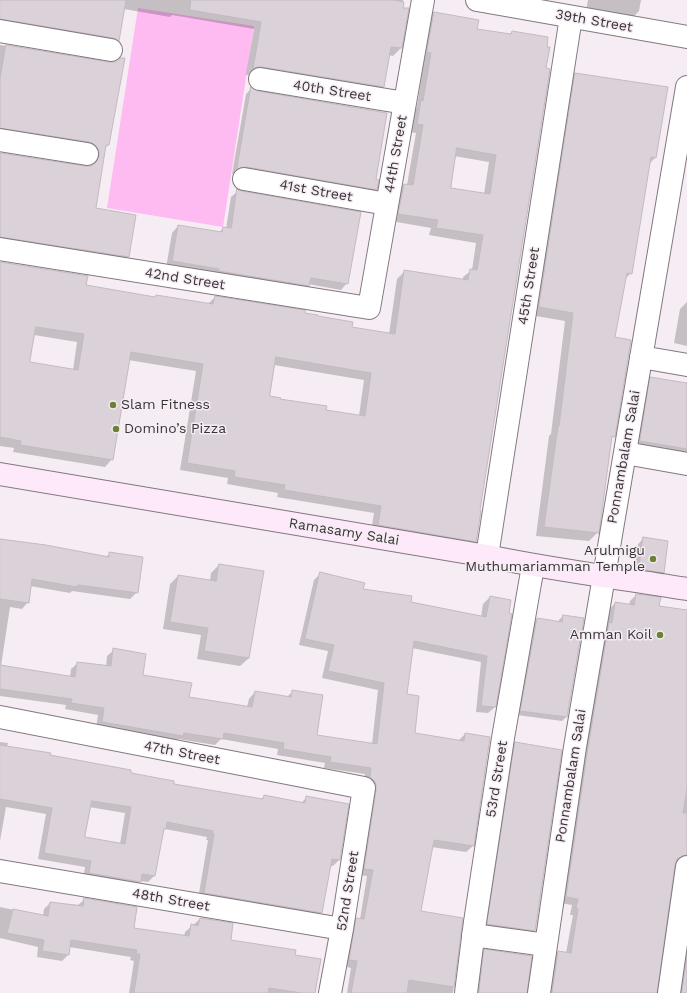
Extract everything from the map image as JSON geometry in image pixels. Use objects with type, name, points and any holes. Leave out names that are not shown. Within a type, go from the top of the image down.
[{"type":"street","name":"44th Street","points":[[369,308],[423,0]]},
{"type":"street","name":"39th Street","points":[[477,0],[687,37]]},
{"type":"street","name":"45th Street","points":[[487,556],[571,17]]},
{"type":"street","points":[[0,31],[111,50]]},
{"type":"street","name":"40th Street","points":[[260,79],[405,103]]},
{"type":"street","name":"Ponnambalam Salai","points":[[538,993],[575,748],[687,87]]},
{"type":"street","points":[[0,140],[87,154]]},
{"type":"street","name":"41st Street","points":[[244,178],[387,204]]},
{"type":"street","name":"42nd Street","points":[[0,249],[369,308]]},
{"type":"street","points":[[641,357],[687,364]]},
{"type":"street","points":[[625,453],[687,464]]},
{"type":"street","name":"Ramasamy Salai","points":[[0,474],[487,556],[533,566],[687,589]]},
{"type":"street","name":"53rd Street","points":[[466,993],[473,935],[503,738],[533,566]]},
{"type":"street","name":"47th Street","points":[[0,717],[364,788]]},
{"type":"street","name":"52nd Street","points":[[330,993],[342,929],[364,788]]},
{"type":"street","points":[[669,993],[687,867]]},
{"type":"street","name":"48th Street","points":[[0,871],[342,929]]},
{"type":"street","points":[[473,935],[546,945]]},
{"type":"shaded area","points":[[138,8],[254,26],[223,227],[107,208]]},
{"type":"building","points":[[0,0],[126,0],[119,41],[113,38],[0,19]]},
{"type":"building","points":[[191,0],[394,0],[404,2],[403,8],[409,8],[402,48],[391,47],[384,87],[262,67],[256,67],[253,69],[261,22],[190,10]]},
{"type":"building","points":[[434,12],[479,20],[477,29],[511,34],[512,31],[548,37],[547,47],[550,47],[546,68],[550,69],[476,542],[378,525],[381,506],[284,490],[285,485],[234,477],[235,471],[187,463],[203,364],[131,352],[113,460],[20,445],[21,441],[0,437],[0,262],[88,276],[86,285],[155,297],[156,295],[213,304],[215,296],[305,310],[305,313],[353,322],[352,327],[395,334],[404,270],[468,280],[470,269],[477,270],[483,235],[436,228],[438,220],[398,214],[404,184],[413,185],[423,125],[417,124],[421,100],[423,101],[431,53],[427,52]],"holes":[[[457,148],[496,155],[490,194],[451,188]],[[36,327],[84,334],[78,370],[30,362]],[[276,357],[371,373],[365,416],[326,410],[327,406],[280,399],[281,398],[270,396]]]},
{"type":"building","points":[[6,45],[109,62],[116,62],[121,58],[125,58],[109,145],[106,145],[96,208],[136,215],[129,257],[0,237],[0,153],[85,166],[91,166],[96,162],[99,156],[99,150],[95,145],[89,142],[0,128],[0,79]]},
{"type":"building","points":[[575,73],[668,87],[656,158],[651,157],[632,274],[627,273],[615,337],[631,340],[615,437],[612,436],[599,533],[544,527],[559,426],[573,313],[539,307]]},
{"type":"building","points":[[251,87],[258,91],[387,113],[376,179],[379,180],[377,190],[246,167],[237,169]]},
{"type":"building","points":[[237,189],[361,212],[348,284],[311,278],[309,286],[219,271],[219,269],[172,261],[178,225],[222,232],[223,227],[231,228]]},
{"type":"building","points":[[650,377],[687,383],[687,449],[640,441]]},
{"type":"building","name":"Arulmigu Muthumariamman Temple","points":[[643,537],[668,541],[664,573],[639,569]]},
{"type":"building","points":[[0,539],[46,545],[109,557],[109,552],[143,557],[138,593],[78,585],[77,587],[32,579],[29,603],[0,599]]},
{"type":"building","points":[[219,564],[264,571],[249,658],[204,651],[208,628],[170,622],[178,575],[216,581]]},
{"type":"building","points":[[320,572],[365,583],[363,589],[412,596],[411,602],[486,617],[490,596],[511,600],[509,613],[512,614],[496,707],[481,706],[487,656],[414,641],[407,694],[419,696],[415,733],[464,741],[465,733],[490,737],[474,846],[434,840],[421,911],[463,918],[454,987],[409,980],[407,993],[351,993],[357,961],[349,960],[356,918],[364,919],[373,870],[364,869],[376,790],[376,783],[370,777],[371,768],[330,762],[331,757],[283,749],[284,743],[224,733],[223,739],[184,733],[183,736],[102,722],[104,708],[71,703],[72,699],[0,689],[0,665],[75,677],[77,662],[111,666],[113,648],[146,654],[143,675],[192,683],[189,697],[252,707],[255,691],[291,697],[292,690],[323,695],[317,735],[377,744],[384,683],[328,671],[334,645],[305,639]]},
{"type":"building","points":[[636,594],[661,597],[659,606],[687,610],[687,789],[683,813],[687,813],[687,855],[677,859],[675,865],[657,993],[552,993],[558,951],[571,953],[578,909],[576,908],[578,899],[566,897],[587,754],[609,622],[612,623],[615,602],[634,605]]},
{"type":"building","points":[[563,615],[584,618],[567,717],[520,711],[537,618],[562,622]]},
{"type":"building","points":[[515,742],[562,750],[535,931],[487,924]]},
{"type":"building","points":[[0,745],[51,753],[50,755],[131,770],[131,773],[174,781],[174,784],[263,799],[264,795],[305,803],[306,796],[349,804],[340,860],[332,859],[322,913],[204,893],[214,834],[212,834],[213,831],[167,822],[166,829],[164,829],[155,876],[142,874],[141,882],[89,873],[91,861],[44,853],[52,808],[0,799]],"holes":[[[92,801],[131,807],[125,844],[85,837]]]},
{"type":"building","points":[[84,898],[137,907],[134,928],[189,936],[191,924],[198,926],[200,918],[233,923],[231,940],[296,950],[295,955],[321,959],[315,993],[302,993],[269,988],[268,993],[134,993],[140,954],[136,954],[137,950],[71,940],[69,955],[42,951],[44,940],[7,933],[13,909],[48,916],[50,902],[83,906]]},
{"type":"building","points":[[484,949],[532,956],[527,993],[479,993]]},
{"type":"building","points":[[687,955],[687,993],[682,993]]},
{"type":"place","name":"Slam Fitness","points":[[113,405]]},
{"type":"place","name":"Domino’s Pizza","points":[[116,429]]},
{"type":"place","name":"Arulmigu Muthumariamman Temple","points":[[653,559]]},
{"type":"place","name":"Amman Koil","points":[[660,635]]}]
